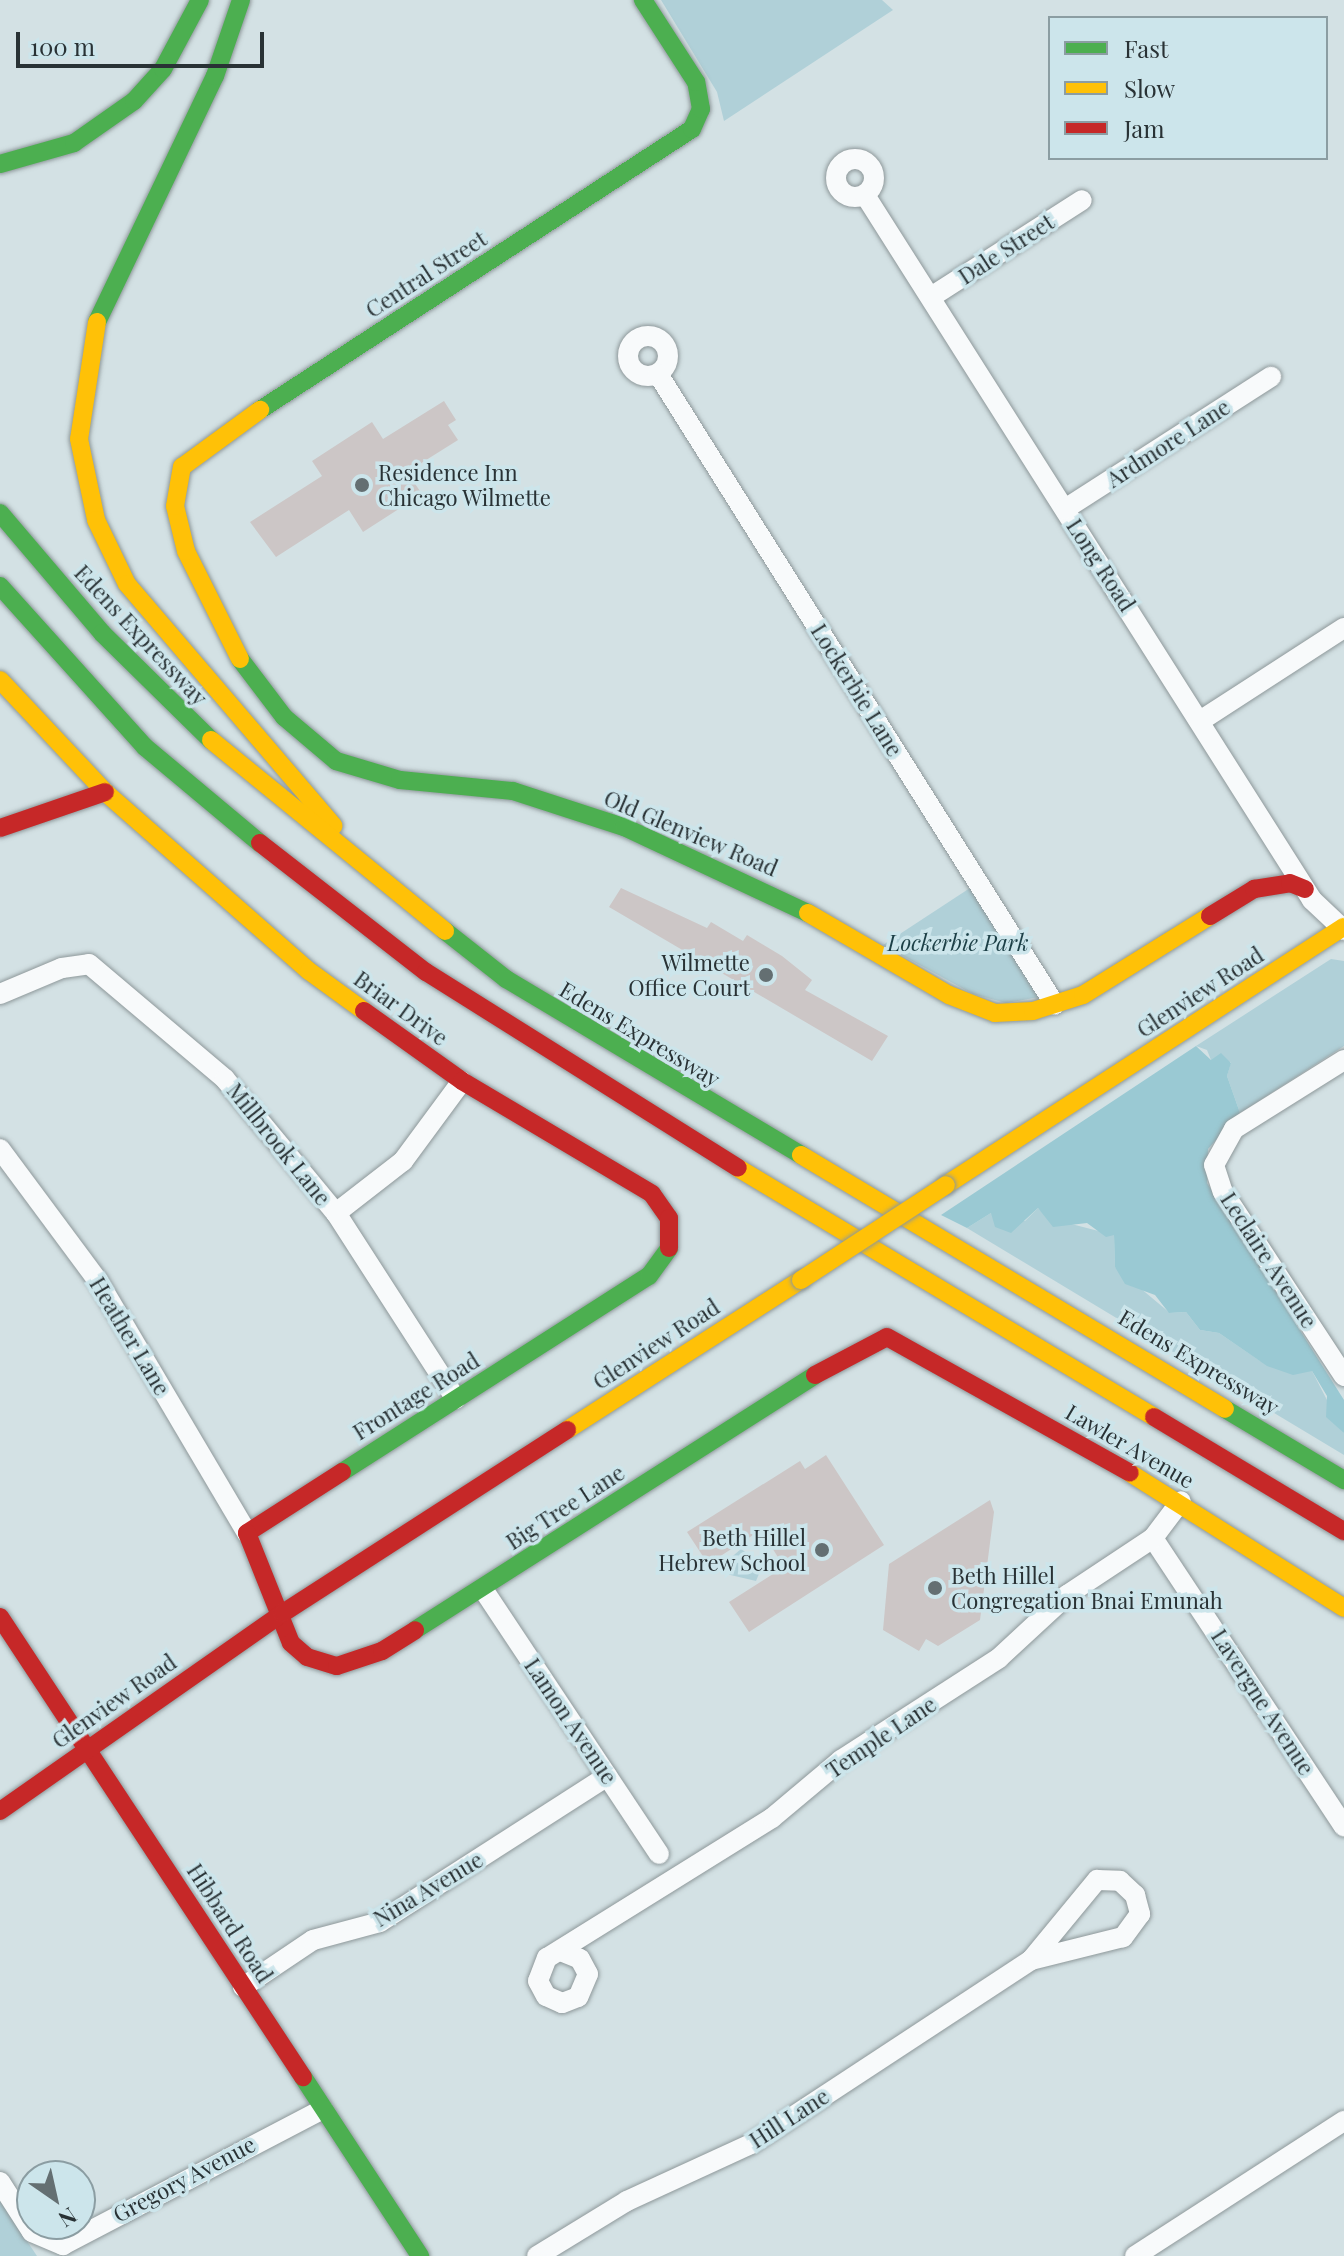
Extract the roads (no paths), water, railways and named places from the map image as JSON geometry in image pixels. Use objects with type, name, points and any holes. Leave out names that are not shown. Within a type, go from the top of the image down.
[{"type":"main road","points":[[0,164],[74,143],[134,101],[163,69],[200,0]]},
{"type":"main road","points":[[241,0],[215,76],[92,332],[79,401],[85,484],[109,551],[157,626],[396,897]]},
{"type":"main road","name":"Central Street","points":[[176,480],[201,448],[684,136],[701,109],[696,82],[643,0]]},
{"type":"main road","name":"Old Glenview Road","points":[[176,480],[175,506],[186,551],[229,645],[284,717],[336,761],[373,775],[484,785],[550,800],[761,888],[980,1009],[1012,1015],[1055,1005],[1095,988],[1254,889],[1290,883],[1305,889]]},
{"type":"main road","name":"Edens Expressway","points":[[0,513],[174,706],[396,897],[600,1039],[1052,1301],[1344,1480]]},
{"type":"main road","points":[[0,586],[145,747]]},
{"type":"main road","points":[[37,659],[355,922],[509,1028],[1344,1531]]},
{"type":"main road","points":[[0,680],[105,792],[0,828]]},
{"type":"main road","name":"Briar Drive","points":[[105,792],[309,971],[462,1081],[652,1194],[669,1218],[672,1242]]},
{"type":"main road","name":"Glenview Road","points":[[0,1811],[283,1613],[1343,928]]},
{"type":"main road","name":"Frontage Road","points":[[247,1533],[649,1276],[672,1242]]},
{"type":"main road","name":"Big Tree Lane","points":[[283,1613],[291,1643],[307,1657],[337,1666],[382,1651],[858,1348],[887,1337]]},
{"type":"main road","name":"Lawler Avenue","points":[[887,1337],[1181,1501],[1344,1608]]},
{"type":"main road","points":[[247,1533],[283,1613]]},
{"type":"main road","name":"Hibbard Road","points":[[0,1617],[420,2256]]},
{"type":"street","name":"Long Road","points":[[865,195],[1305,889],[1343,928]]},
{"type":"street","name":"Dale Street","points":[[931,297],[1082,200]]},
{"type":"street","name":"Lockerbie Lane","points":[[658,374],[1055,1005]]},
{"type":"street","name":"Ardmore Lane","points":[[1065,509],[1271,377]]},
{"type":"street","points":[[1200,721],[1344,628]]},
{"type":"street","name":"Millbrook Lane","points":[[0,994],[77,964],[98,968],[225,1079],[336,1213],[456,1399]]},
{"type":"street","name":"Leclaire Avenue","points":[[1344,1060],[1234,1129],[1214,1165],[1223,1192],[1344,1376]]},
{"type":"street","points":[[336,1213],[403,1161],[462,1081]]},
{"type":"street","name":"Heather Lane","points":[[0,1149],[127,1326],[247,1533]]},
{"type":"street","name":"Temple Lane","points":[[563,1952],[772,1818],[841,1760],[1006,1652],[1083,1583],[1153,1538],[1181,1501]]},
{"type":"street","name":"Lavergne Avenue","points":[[1153,1538],[1344,1827]]},
{"type":"street","name":"Lamon Avenue","points":[[483,1589],[659,1854]]},
{"type":"street","name":"Nina Avenue","points":[[243,1987],[313,1940],[380,1922],[607,1776]]},
{"type":"street","name":"Hill Lane","points":[[537,2256],[627,2201],[751,2144],[1031,1960],[1097,1880],[1120,1881],[1135,1895],[1140,1914],[1123,1937],[1031,1960]]},
{"type":"street","name":"Gregory Avenue","points":[[0,2182],[47,2243],[72,2242],[184,2176],[323,2109]]},
{"type":"street","points":[[1135,2256],[1344,2121]]},
{"type":"place","name":"Residence Inn Chicago Wilmette","points":[[362,485]]},
{"type":"place","name":"Wilmette Office Court","points":[[766,975]]},
{"type":"place","name":"Beth Hillel Hebrew School","points":[[822,1550]]},
{"type":"place","name":"Beth Hillel Congregation Bnai Emunah","points":[[935,1588]]},
{"type":"park label","name":"Lockerbie Park","points":[[958,943]]}]
